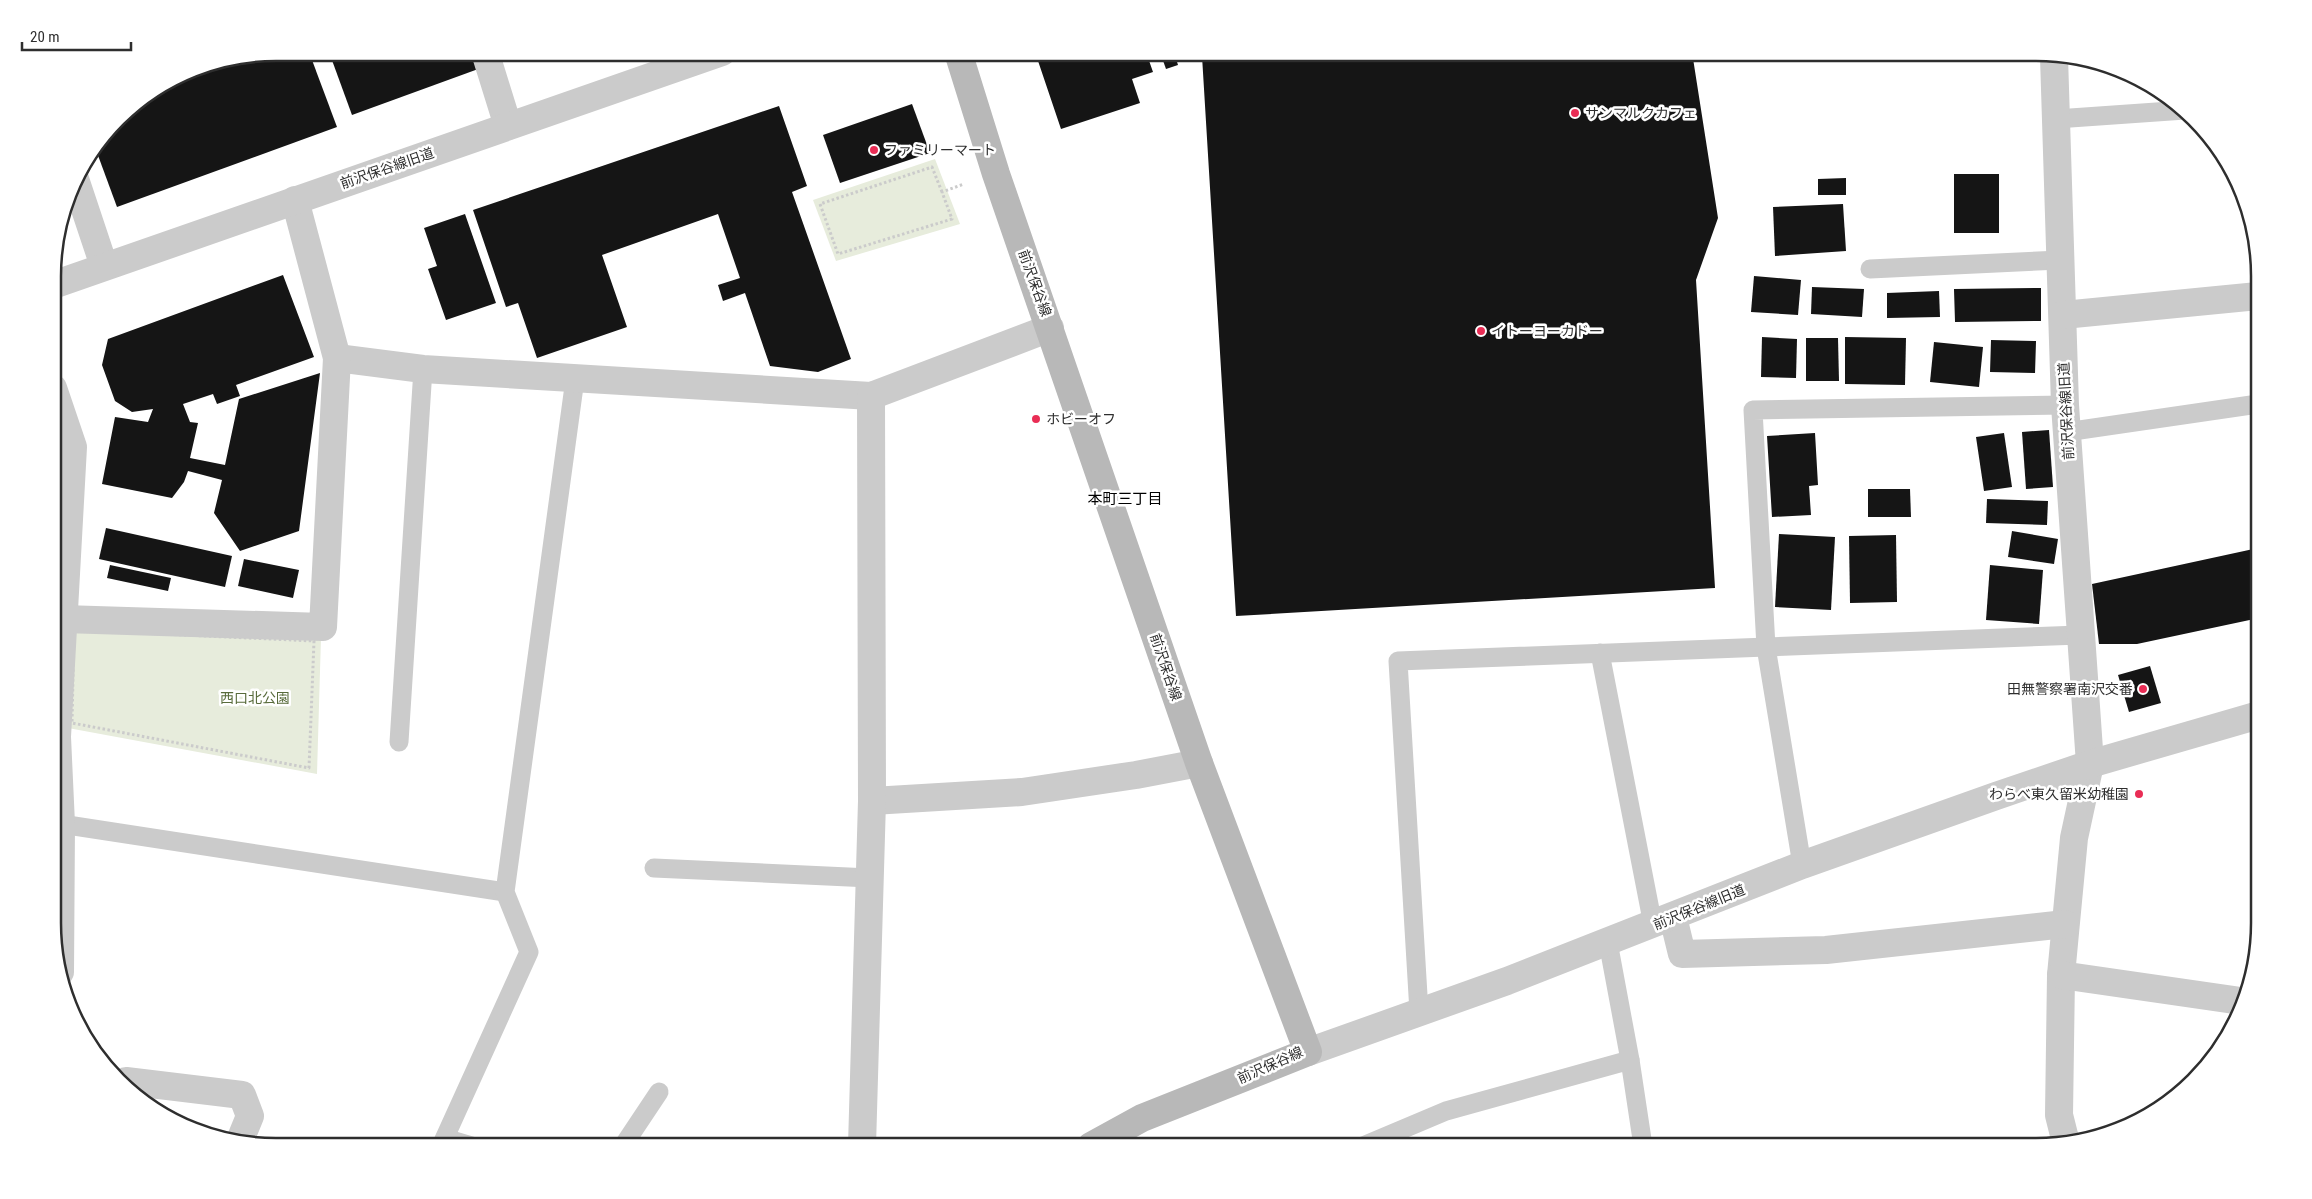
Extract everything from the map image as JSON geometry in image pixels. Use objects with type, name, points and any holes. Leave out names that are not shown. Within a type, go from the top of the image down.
[{"type":"main road","name":"前沢保谷線","points":[[961,61],[996,174],[1199,763],[1308,1052],[1142,1118],[1113,1138]]},
{"type":"street","points":[[488,61],[508,126]]},
{"type":"street","name":"前沢保谷線旧道","points":[[61,282],[696,61]]},
{"type":"street","name":"前沢保谷線旧道","points":[[2054,62],[2065,419],[2090,764]]},
{"type":"street","points":[[79,191],[104,266]]},
{"type":"street","points":[[63,619],[323,627],[337,358],[295,200]]},
{"type":"street","points":[[2063,315],[2251,297]]},
{"type":"street","points":[[337,358],[423,368],[575,379],[871,396],[1050,328]]},
{"type":"street","points":[[862,1138],[872,801],[871,396]]},
{"type":"street","points":[[61,412],[73,447],[61,653]]},
{"type":"street","name":"前沢保谷線旧道","points":[[1308,1052],[1608,942],[1802,865],[2090,764],[2251,717]]},
{"type":"street","points":[[872,801],[1022,792],[1136,775],[1199,763]]},
{"type":"street","points":[[2064,1136],[2059,1115],[2061,975],[2074,838],[2090,764]]},
{"type":"street","points":[[1663,921],[1682,954],[1826,950],[2065,924]]},
{"type":"street","points":[[2061,975],[2236,1000]]},
{"type":"street","points":[[132,1082],[242,1095],[250,1116],[242,1135]]},
{"type":"lane","points":[[2056,119],[2172,111]]},
{"type":"lane","points":[[1870,269],[2060,260]]},
{"type":"lane","points":[[399,742],[423,368]]},
{"type":"lane","points":[[445,1138],[529,952],[505,892],[575,379]]},
{"type":"lane","points":[[1802,865],[1766,647],[1753,410],[2065,419],[2251,405]]},
{"type":"lane","points":[[1419,1012],[1398,661],[2080,635]]},
{"type":"lane","points":[[1600,653],[1663,921]]},
{"type":"lane","points":[[61,824],[505,892]]},
{"type":"lane","points":[[654,868],[870,878]]},
{"type":"lane","points":[[1608,942],[1630,1060],[1642,1138]]},
{"type":"lane","points":[[1382,1138],[1446,1111],[1630,1060]]},
{"type":"lane","points":[[628,1138],[659,1092]]},
{"type":"path","points":[[932,167],[942,192],[952,219],[838,254],[820,204],[932,167]]},
{"type":"path","points":[[942,192],[964,184]]},
{"type":"path","points":[[74,630],[314,641],[309,768],[72,723],[74,630]]},
{"type":"green space","points":[[935,159],[960,224],[836,261],[813,200]]},
{"type":"green space","name":"西口北公園","points":[[69,619],[321,637],[317,774],[68,728]]},
{"type":"building","points":[[277,61],[312,61],[337,127],[117,207],[98,156],[124,124],[145,106],[181,83],[235,65]]},
{"type":"building","points":[[332,61],[479,61],[481,68],[352,115]]},
{"type":"building","points":[[1038,61],[1149,61],[1153,72],[1132,79],[1140,103],[1061,129]]},
{"type":"building","points":[[1163,61],[1177,61],[1178,65],[1166,69]]},
{"type":"building","points":[[1202,61],[1693,61],[1718,218],[1696,280],[1715,588],[1236,616]]},
{"type":"building","points":[[912,104],[930,153],[840,183],[823,135]]},
{"type":"building","points":[[779,106],[807,186],[792,192],[851,359],[818,372],[770,366],[745,293],[723,301],[718,285],[740,278],[718,214],[602,255],[627,327],[537,358],[518,303],[506,307],[473,210]]},
{"type":"building","points":[[1954,174],[1999,174],[1999,233],[1954,233]]},
{"type":"building","points":[[1846,178],[1846,195],[1818,195],[1818,179]]},
{"type":"building","points":[[1843,204],[1846,251],[1775,256],[1773,207]]},
{"type":"building","points":[[465,214],[496,303],[446,320],[428,269],[437,266],[424,228]]},
{"type":"building","points":[[283,275],[314,357],[236,385],[240,396],[217,404],[213,394],[183,404],[190,422],[198,423],[190,458],[225,465],[239,399],[320,373],[299,531],[240,551],[214,513],[222,480],[188,471],[184,482],[172,498],[102,484],[115,417],[148,422],[153,409],[132,412],[115,401],[102,365],[108,339]]},
{"type":"building","points":[[1754,276],[1801,280],[1798,315],[1751,312]]},
{"type":"building","points":[[1812,287],[1864,289],[1862,317],[1811,314]]},
{"type":"building","points":[[2041,288],[2041,321],[1955,322],[1954,289]]},
{"type":"building","points":[[1939,291],[1940,317],[1887,318],[1887,293]]},
{"type":"building","points":[[1762,337],[1797,339],[1796,378],[1761,377]]},
{"type":"building","points":[[1845,337],[1906,338],[1905,385],[1845,384]]},
{"type":"building","points":[[1806,338],[1838,338],[1839,381],[1806,381]]},
{"type":"building","points":[[1991,340],[2036,341],[2035,373],[1990,372]]},
{"type":"building","points":[[1934,342],[1983,347],[1979,387],[1930,382]]},
{"type":"building","points":[[2049,430],[2053,487],[2026,489],[2022,432]]},
{"type":"building","points":[[1815,433],[1818,485],[1809,486],[1811,515],[1772,517],[1767,436]]},
{"type":"building","points":[[2004,433],[2012,487],[1984,491],[1976,437]]},
{"type":"building","points":[[1868,489],[1910,489],[1911,517],[1868,517]]},
{"type":"building","points":[[1987,499],[2048,501],[2047,525],[1986,523]]},
{"type":"building","points":[[106,528],[232,556],[225,587],[99,559]]},
{"type":"building","points":[[2012,531],[2058,539],[2054,564],[2008,557]]},
{"type":"building","points":[[1779,534],[1835,537],[1831,610],[1775,607]]},
{"type":"building","points":[[1896,535],[1897,602],[1850,603],[1849,536]]},
{"type":"building","points":[[2251,550],[2251,620],[2137,644],[2099,644],[2092,584]]},
{"type":"building","points":[[244,559],[299,570],[293,598],[238,586]]},
{"type":"building","points":[[110,565],[171,578],[168,591],[107,578]]},
{"type":"building","points":[[1990,565],[2043,570],[2039,624],[1986,620]]},
{"type":"building","points":[[2150,666],[2161,703],[2129,712],[2118,675]]},
{"type":"place","name":"サンマルクカフェ","points":[[1575,113]]},
{"type":"place","name":"ファミリーマート","points":[[874,150]]},
{"type":"place","name":"イトーヨーカドー","points":[[1481,331]]},
{"type":"place","name":"ホビーオフ","points":[[1036,419]]},
{"type":"place","name":"田無警察署南沢交番","points":[[2143,689]]},
{"type":"place","name":"わらべ東久留米幼稚園","points":[[2139,794]]},
{"type":"district","name":"本町三丁目","points":[[1125,499]]}]
